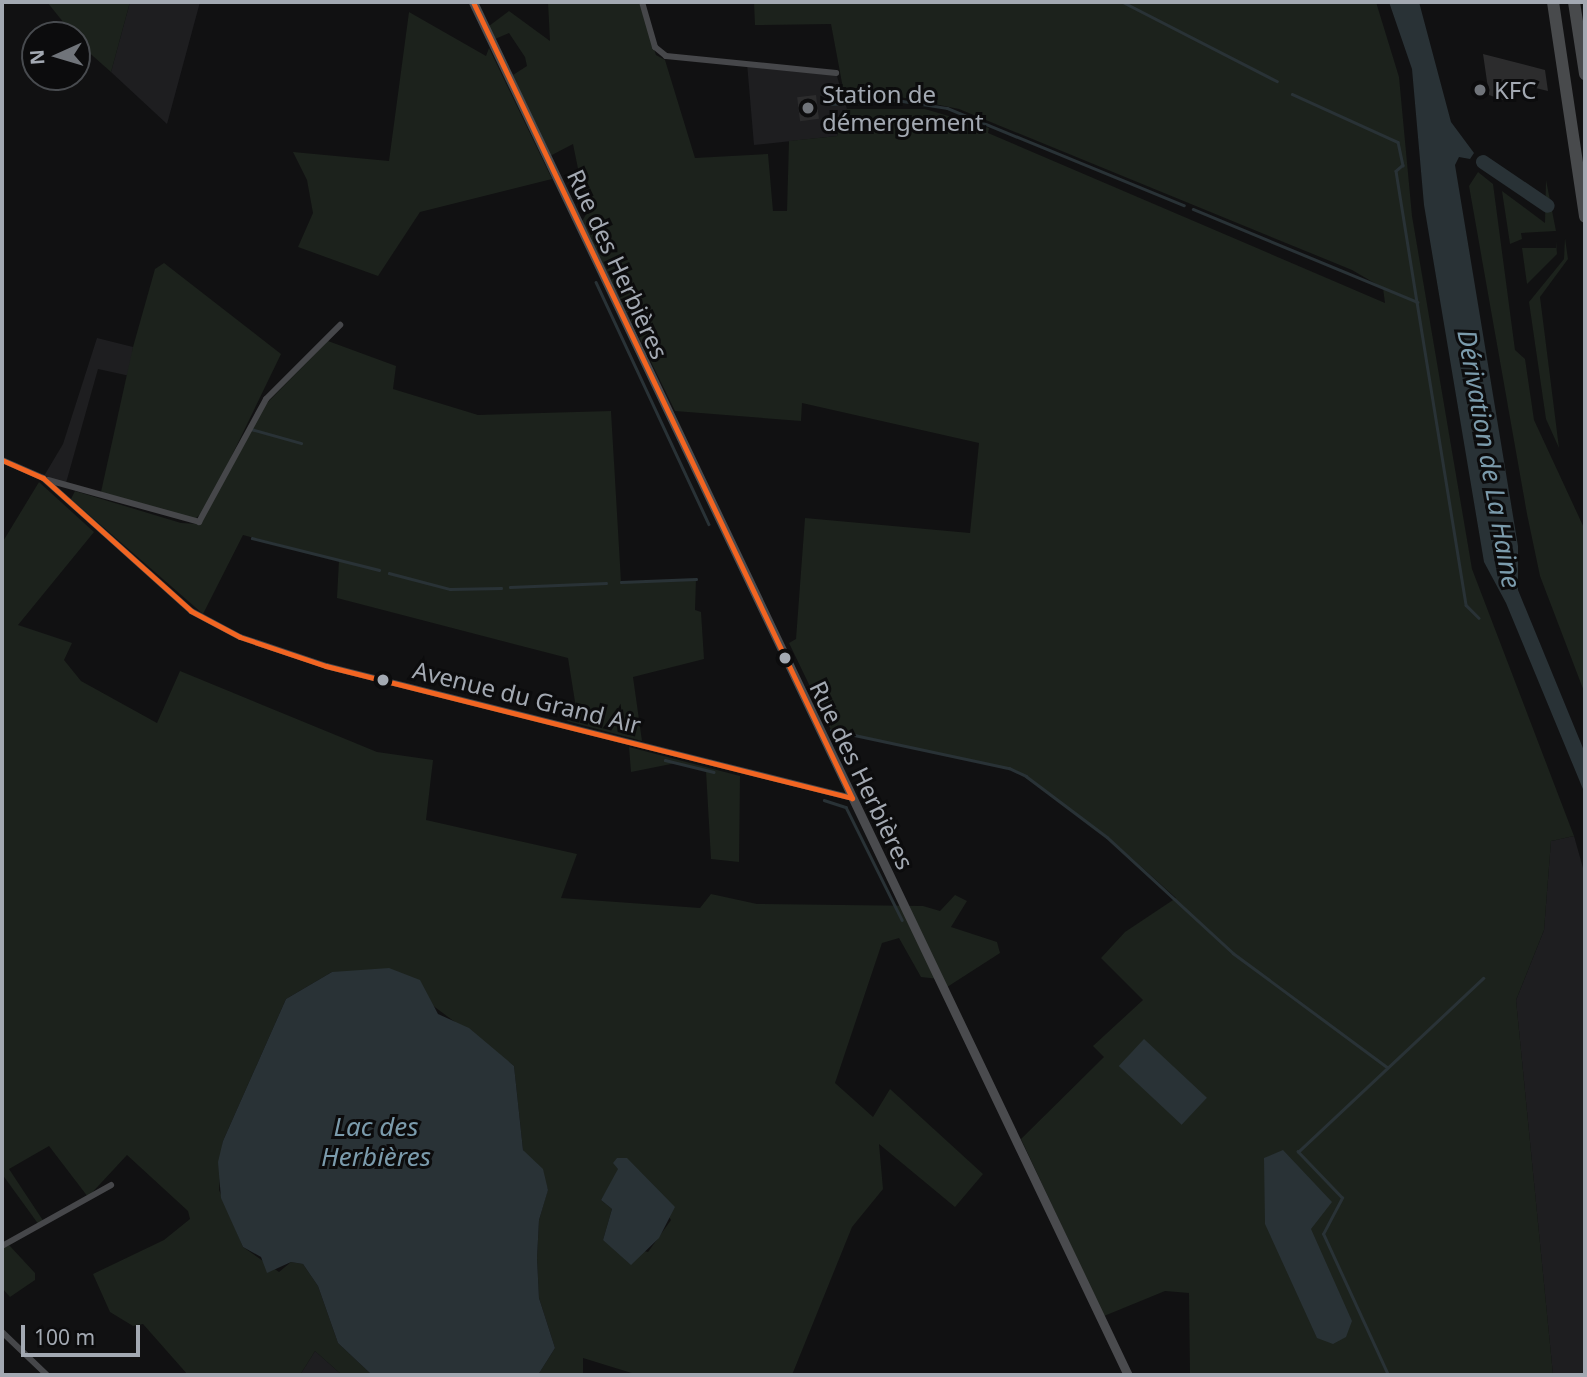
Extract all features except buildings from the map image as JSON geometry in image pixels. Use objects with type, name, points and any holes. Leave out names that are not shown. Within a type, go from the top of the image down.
[{"type":"highway","points":[[1552,2],[1585,217]]},
{"type":"highway","points":[[1574,2],[1585,74]]},
{"type":"street","name":"Rue des Herbières","points":[[473,2],[1128,1375]]},
{"type":"street","points":[[642,2],[662,55],[836,73]]},
{"type":"street","points":[[43,478],[199,522],[266,399],[340,325]]},
{"type":"street","name":"Avenue du Grand Air","points":[[2,460],[43,478],[191,611],[240,637],[326,666],[852,798]]},
{"type":"street","points":[[2,1246],[111,1185]]},
{"type":"street","points":[[2,1332],[47,1375]]},
{"type":"shaded area","points":[[47,2],[130,2],[111,72],[91,54],[91,21],[62,21]]},
{"type":"shaded area","points":[[130,2],[200,2],[167,124],[111,72]]},
{"type":"shaded area","points":[[548,2],[639,2],[656,55],[665,60],[695,158],[768,154],[773,211],[787,211],[789,141],[837,136],[847,109],[925,109],[989,128],[988,133],[1385,303],[1383,288],[1352,270],[959,109],[895,96],[845,99],[831,24],[755,25],[754,2],[1376,2],[1399,77],[1412,216],[1472,569],[1574,836],[1551,841],[1544,930],[1516,1000],[1553,1375],[1190,1375],[1189,1293],[1165,1291],[1104,1316],[1021,1139],[1104,1057],[1093,1046],[1143,1000],[1101,958],[1125,932],[1176,898],[1107,836],[1016,771],[831,730],[789,643],[796,639],[805,518],[970,533],[979,443],[802,403],[801,421],[675,411],[582,221],[587,213],[573,144],[550,156],[513,75],[527,66],[525,57],[509,33],[495,39],[489,26],[509,11],[550,41]]},
{"type":"shaded area","points":[[409,12],[486,56],[489,48],[552,179],[420,212],[378,276],[298,247],[313,213],[307,180],[293,152],[389,161]]},
{"type":"shaded area","points":[[747,63],[836,73],[847,109],[837,136],[754,145]]},
{"type":"shaded area","points":[[1478,172],[1493,184],[1515,350],[1525,359],[1534,420],[1585,530],[1585,694],[1540,576],[1527,514],[1469,186]]},
{"type":"shaded area","points":[[1546,180],[1556,231],[1521,233],[1522,239],[1510,244],[1502,191],[1545,223]]},
{"type":"shaded area","points":[[1565,238],[1568,259],[1540,297],[1559,448],[1546,419],[1529,302],[1564,259]]},
{"type":"shaded area","points":[[1556,241],[1557,254],[1527,284],[1522,248],[1556,248]]},
{"type":"shaded area","points":[[164,263],[281,354],[206,509],[194,520],[101,492],[133,347],[155,269]]},
{"type":"shaded area","points":[[97,338],[133,347],[130,376],[98,369],[66,483],[44,476],[63,444]]},
{"type":"shaded area","points":[[328,341],[396,366],[393,389],[478,415],[611,411],[621,582],[696,579],[695,610],[701,612],[704,659],[633,677],[642,741],[567,721],[576,708],[568,658],[337,598],[339,560],[243,535],[203,614],[71,499],[75,491],[181,523],[199,524],[265,405]]},
{"type":"shaded area","points":[[39,482],[94,532],[18,625],[72,643],[64,660],[81,681],[157,723],[180,671],[377,752],[433,760],[426,820],[577,854],[561,898],[700,908],[711,894],[757,904],[923,906],[940,911],[955,895],[967,901],[951,927],[997,942],[1000,953],[944,989],[939,979],[921,977],[899,938],[882,943],[835,1083],[873,1117],[890,1089],[983,1174],[955,1207],[879,1144],[883,1189],[852,1227],[792,1375],[638,1375],[583,1358],[583,1375],[538,1375],[555,1348],[539,1298],[537,1258],[539,1220],[548,1189],[523,1150],[514,1066],[428,1002],[332,972],[286,999],[223,1141],[219,1190],[243,1247],[279,1272],[291,1262],[303,1264],[318,1286],[338,1343],[372,1375],[342,1375],[315,1351],[300,1375],[188,1375],[143,1324],[133,1326],[110,1312],[93,1274],[164,1240],[190,1219],[188,1211],[127,1155],[88,1197],[49,1146],[9,1169],[44,1222],[39,1225],[2,1174],[2,543]],"holes":[[[627,1159],[671,1220],[648,1252],[603,1240],[612,1209],[601,1200]]]},
{"type":"shaded area","points":[[629,747],[740,776],[739,862],[711,859],[706,771],[676,763],[631,772]]},
{"type":"shaded area","points":[[1574,836],[1585,875],[1585,1375],[1553,1375],[1516,1000],[1544,930],[1551,841]]},
{"type":"shaded area","points":[[9,1245],[35,1273],[35,1280],[10,1297],[2,1288],[2,1249]]},
{"type":"shaded area","points":[[315,1351],[342,1375],[300,1375]]},
{"type":"water","name":"Dérivation de La Haine","points":[[1389,2],[1419,2],[1451,122],[1474,153],[1470,159],[1459,157],[1455,165],[1518,546],[1518,590],[1585,753],[1585,794],[1506,603],[1484,562],[1424,205],[1412,69]]},
{"type":"water","name":"Lac des Herbières","points":[[389,968],[420,980],[438,1014],[469,1028],[514,1066],[523,1150],[543,1169],[548,1190],[539,1220],[537,1258],[539,1298],[555,1348],[538,1375],[372,1375],[338,1343],[318,1286],[303,1264],[291,1262],[267,1273],[261,1257],[243,1247],[221,1198],[218,1162],[223,1141],[286,999],[332,972]]},
{"type":"water","points":[[1144,1039],[1207,1098],[1182,1125],[1119,1066]]},
{"type":"water","points":[[1283,1150],[1332,1202],[1311,1229],[1352,1321],[1346,1337],[1333,1344],[1317,1338],[1265,1224],[1264,1158]]},
{"type":"water","points":[[617,1158],[627,1158],[675,1207],[659,1238],[631,1265],[603,1240],[612,1209],[601,1200],[618,1169],[613,1163]]},
{"type":"waterway","points":[[1123,2],[1277,81]]},
{"type":"waterway","points":[[1292,94],[1398,142],[1403,165],[1396,171],[1417,302]]},
{"type":"waterway","points":[[831,104],[896,100],[947,108],[1184,205]]},
{"type":"waterway","points":[[1483,162],[1548,206]]},
{"type":"waterway","points":[[1193,209],[1417,302],[1466,605],[1479,618]]},
{"type":"waterway","points":[[596,282],[709,524]]},
{"type":"waterway","points":[[251,429],[301,443]]},
{"type":"waterway","points":[[252,538],[379,570]]},
{"type":"waterway","points":[[389,573],[450,589],[501,588]]},
{"type":"waterway","points":[[621,582],[696,579]]},
{"type":"waterway","points":[[510,587],[606,583]]},
{"type":"waterway","points":[[831,730],[1009,768],[1026,776],[1107,837],[1233,953],[1387,1067]]},
{"type":"waterway","points":[[665,760],[714,772]]},
{"type":"waterway","points":[[824,800],[846,807],[902,920]]},
{"type":"waterway","points":[[1388,1375],[1323,1234],[1342,1198],[1298,1152],[1483,978]]},
{"type":"transit line","points":[[473,2],[852,798]]},
{"type":"transit line","points":[[2,460],[43,478],[191,611],[240,637],[326,666],[852,798]]},
{"type":"place","name":"KFC","points":[[1480,90]]},
{"type":"place","name":"Station de démergement","points":[[808,108]]}]
